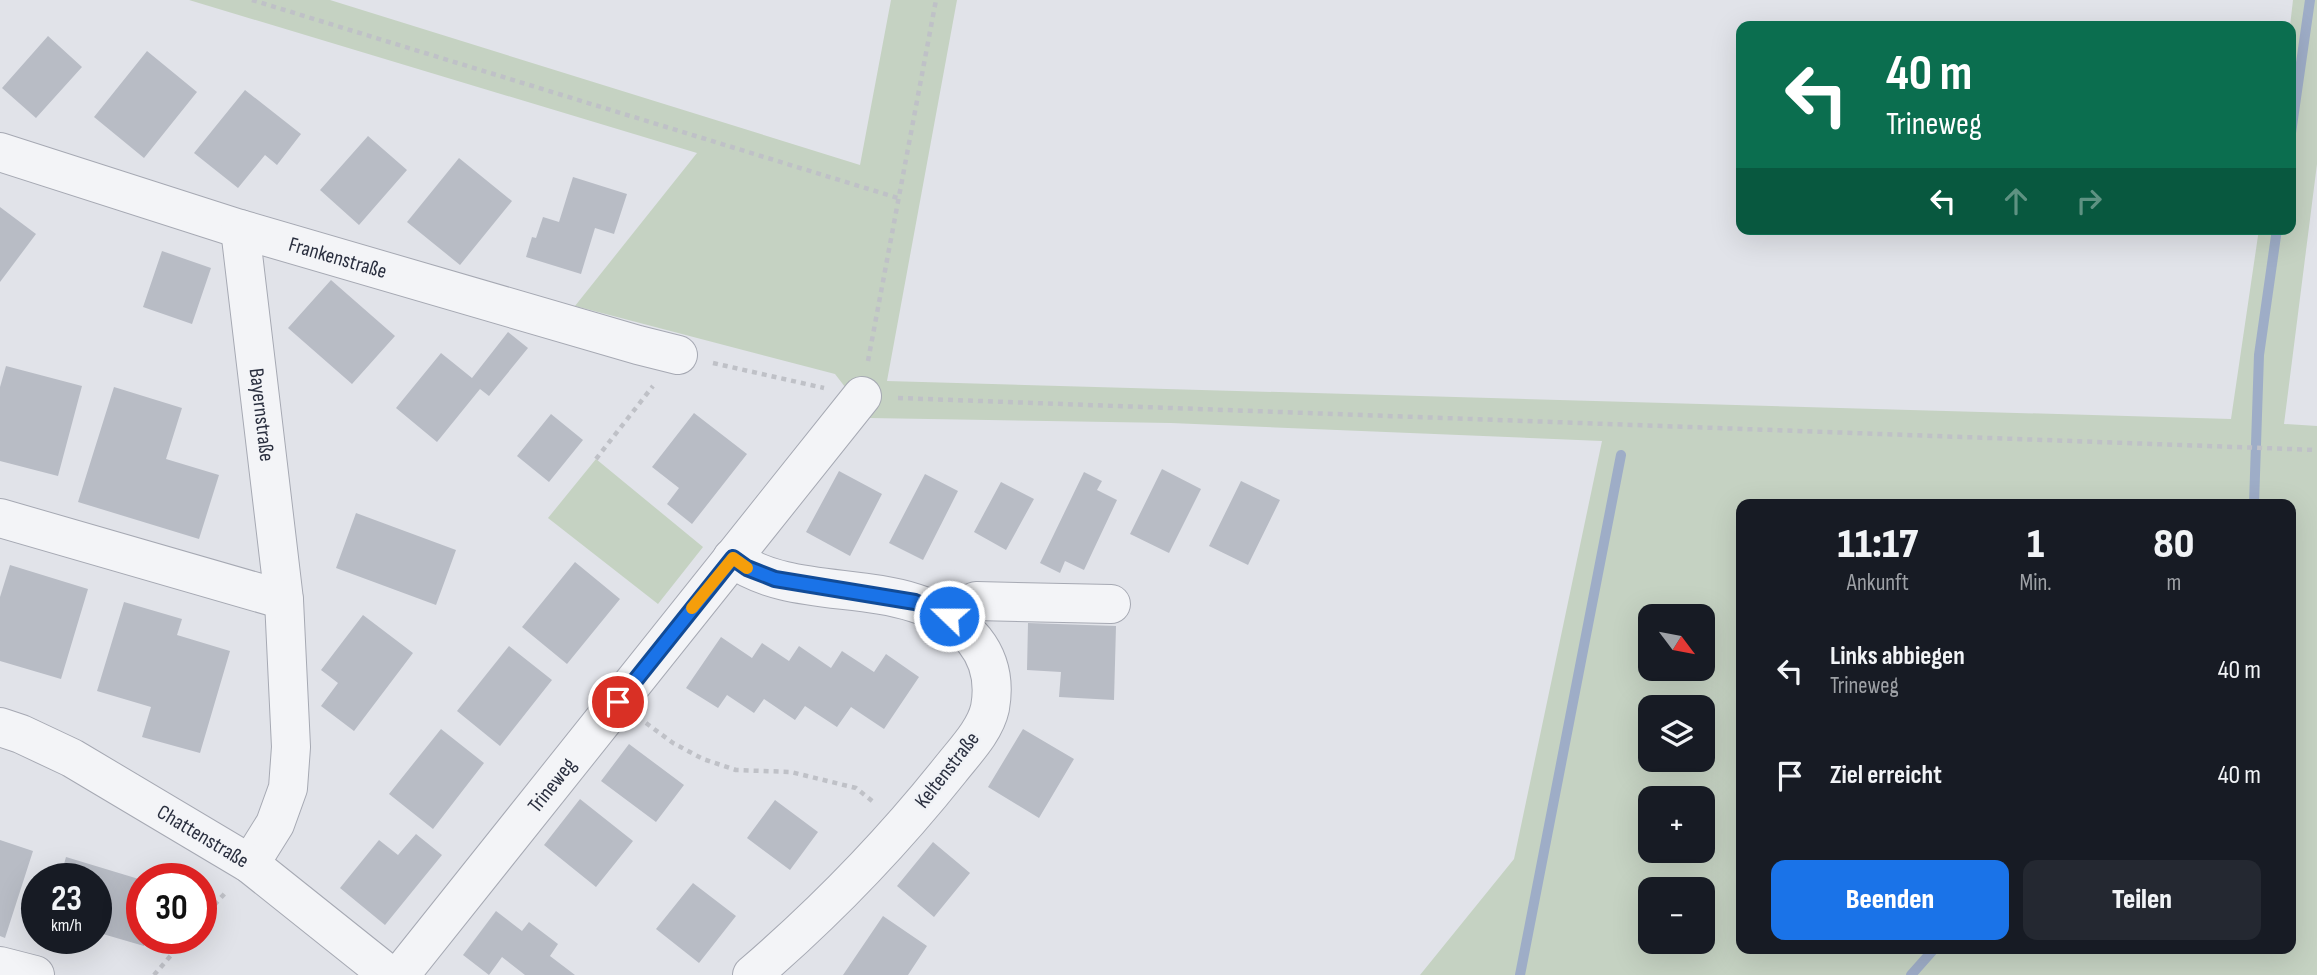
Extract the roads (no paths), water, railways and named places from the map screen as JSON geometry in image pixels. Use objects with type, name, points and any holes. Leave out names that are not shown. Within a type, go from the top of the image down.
[{"type":"street","name":"Frankenstraße","points":[[0,152],[240,229],[678,355]]},
{"type":"street","name":"Bayernstraße","points":[[240,229],[284,600],[291,747],[288,788],[275,824],[250,864]]},
{"type":"street","name":"Trineweg","points":[[400,975],[862,396]]},
{"type":"street","points":[[0,518],[284,600]]},
{"type":"street","name":"Keltenstraße","points":[[733,558],[747,568],[775,579],[915,602],[949,616],[968,631],[983,652],[991,680],[989,710],[975,738],[902,826],[843,891],[752,975]]},
{"type":"street","points":[[949,616],[976,601],[1111,604]]},
{"type":"street","name":"Chattenstraße","points":[[0,727],[72,758],[250,864],[388,975]]},
{"type":"street","points":[[0,966],[35,975]]},
{"type":"waterway","points":[[2296,98],[2310,0]]},
{"type":"waterway","points":[[2254,499],[2259,355],[2276,235]]},
{"type":"waterway","points":[[1520,975],[1621,455]]},
{"type":"waterway","points":[[1911,975],[1930,954]]}]
